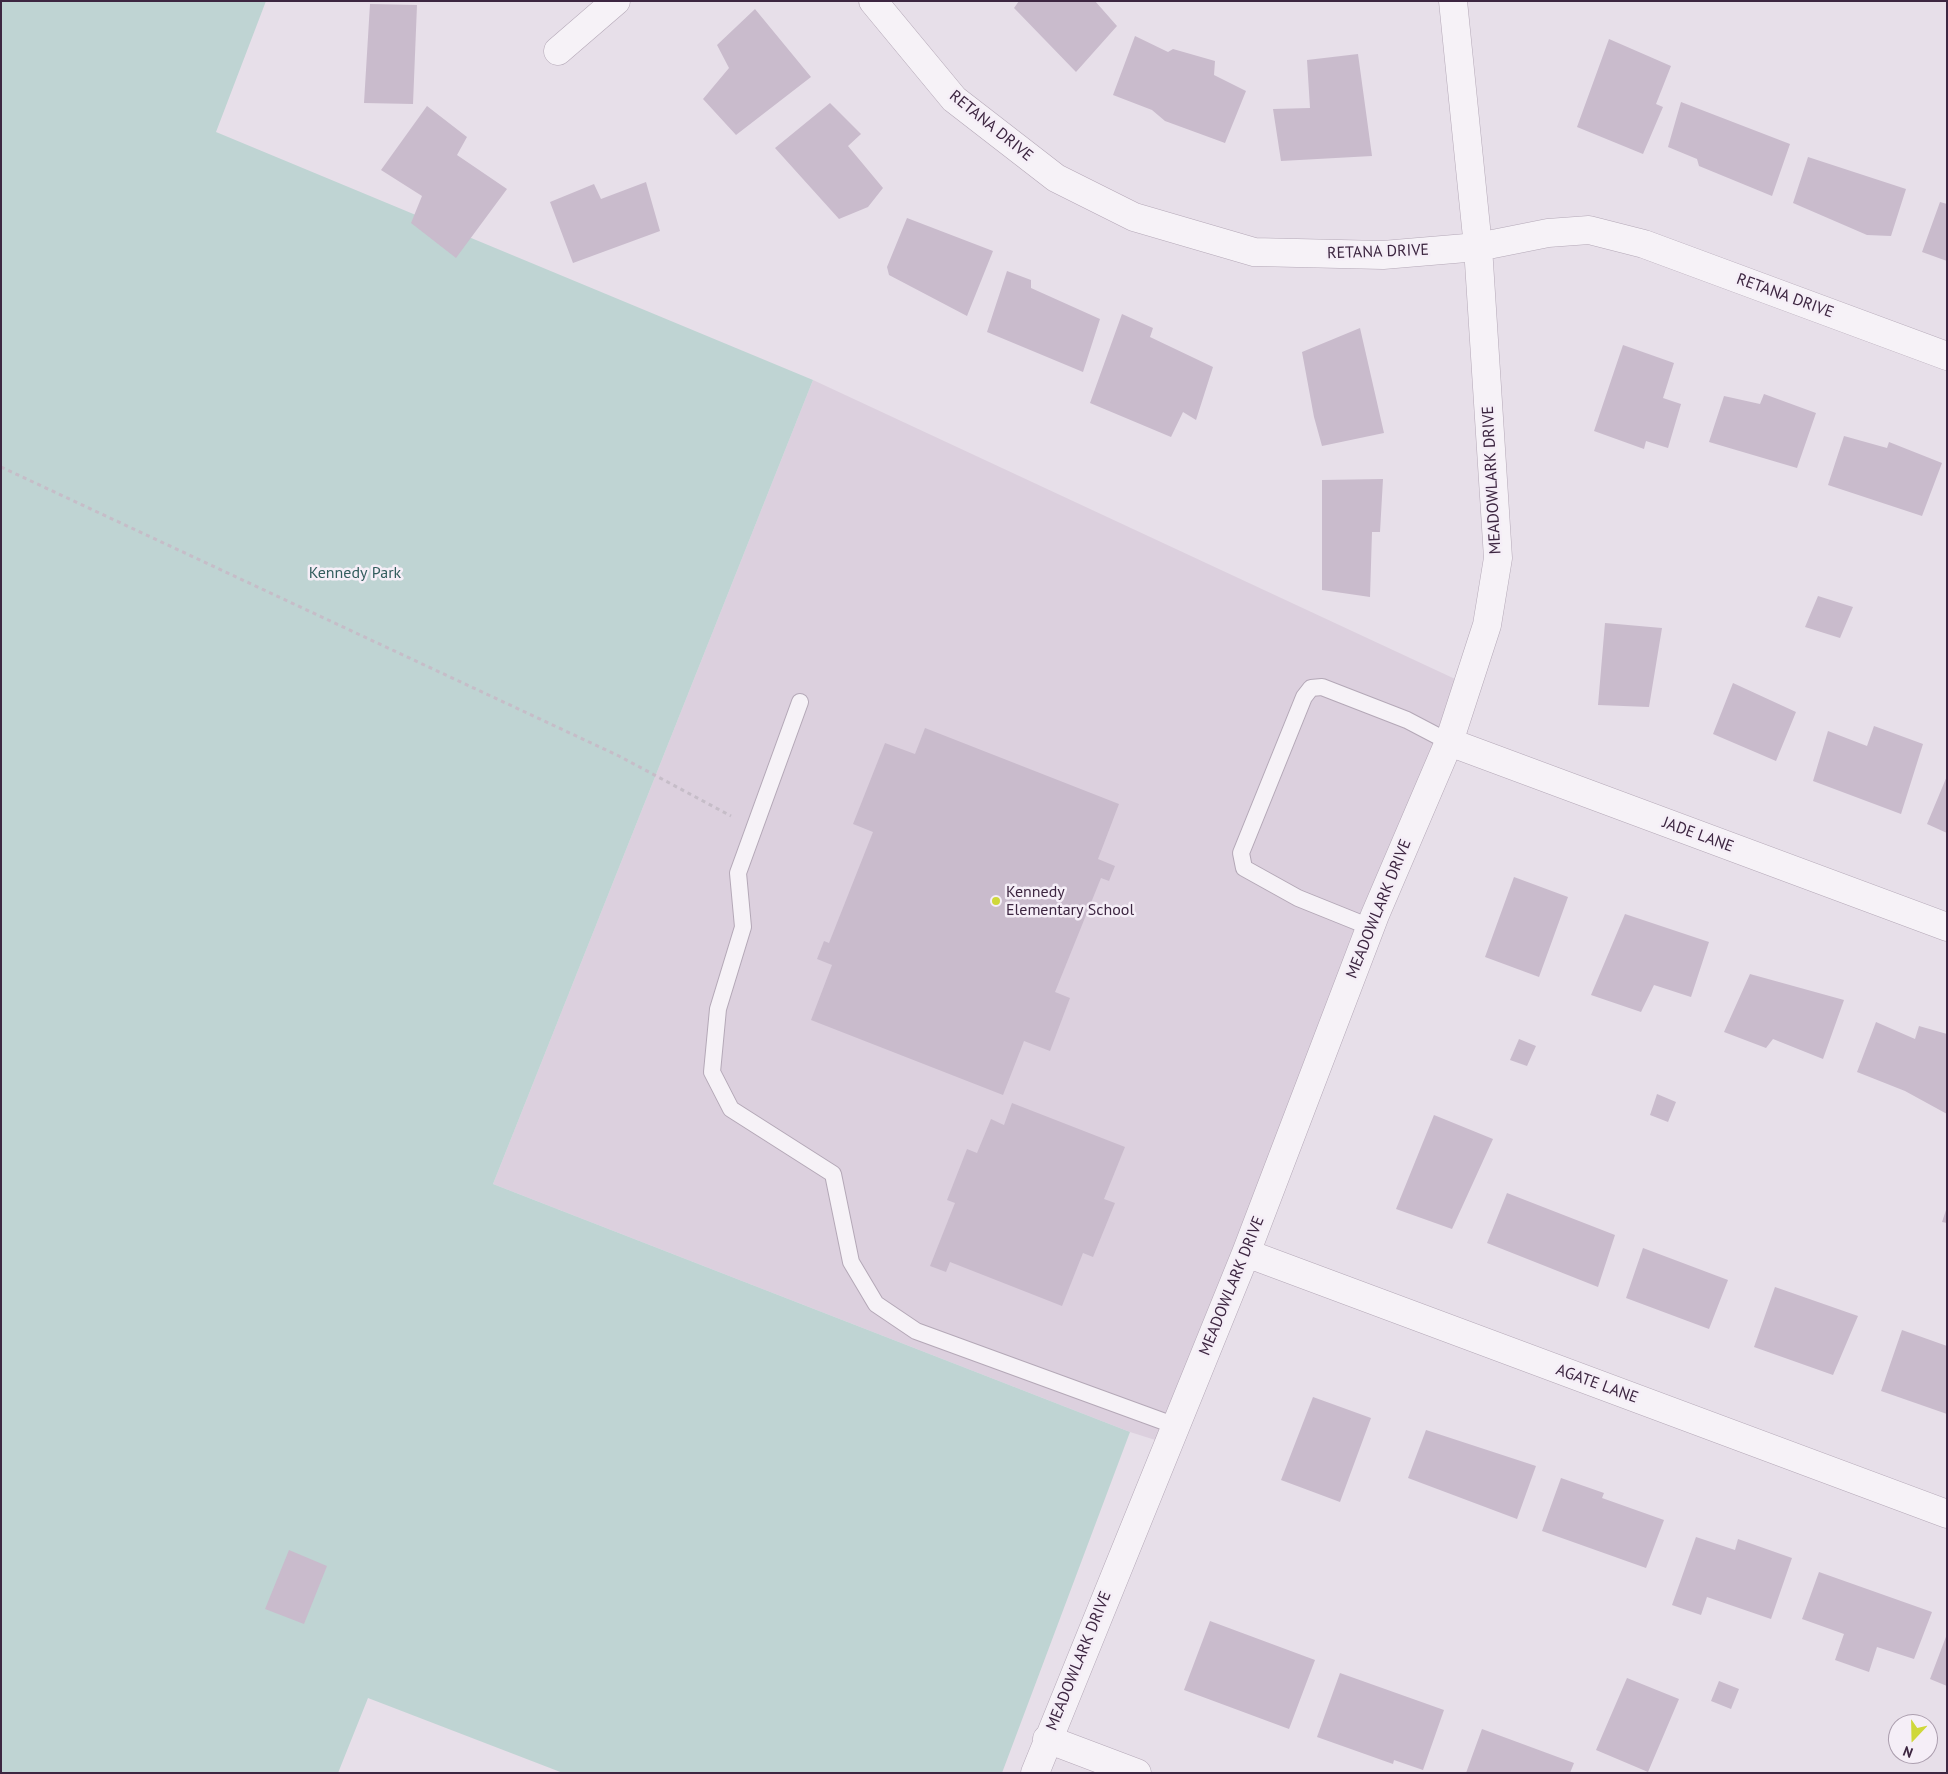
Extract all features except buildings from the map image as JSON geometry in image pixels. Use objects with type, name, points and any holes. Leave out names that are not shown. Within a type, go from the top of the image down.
[{"type":"street","points":[[558,51],[616,1]]},
{"type":"street","name":"RETANA DRIVE","points":[[873,1],[954,99],[1056,178],[1134,217],[1254,252],[1383,254],[1478,247],[1548,233],[1589,230],[1644,244],[1947,356]]},
{"type":"street","name":"MEADOWLARK DRIVE","points":[[1035,1773],[1047,1739],[1246,1253],[1370,927],[1449,742],[1487,625],[1498,558],[1478,247],[1452,1]]},
{"type":"street","name":"JADE LANE","points":[[1449,742],[1947,927]]},
{"type":"street","name":"AGATE LANE","points":[[1246,1253],[1947,1514]]},
{"type":"street","points":[[1047,1739],[1137,1773]]},
{"type":"lane","points":[[1370,927],[1298,898],[1244,868],[1241,853],[1304,697],[1311,688],[1322,686],[1408,720],[1449,742]]},
{"type":"lane","points":[[800,702],[738,873],[743,927],[718,1009],[712,1072],[731,1109],[834,1174],[851,1262],[876,1304],[916,1331],[1176,1426]]},
{"type":"path","points":[[1,467],[619,756],[754,829]]},
{"type":"shaded area","name":"Kennedy Elementary School","points":[[813,380],[1468,685],[1168,1444],[1130,1432],[493,1184]]},
{"type":"green space","name":"Kennedy Park","points":[[1,1],[266,1],[216,132],[813,380],[493,1184],[1130,1432],[1002,1773],[563,1773],[368,1698],[338,1773],[1,1773]]},
{"type":"place","name":"Kennedy Elementary School","points":[[996,901]]}]
